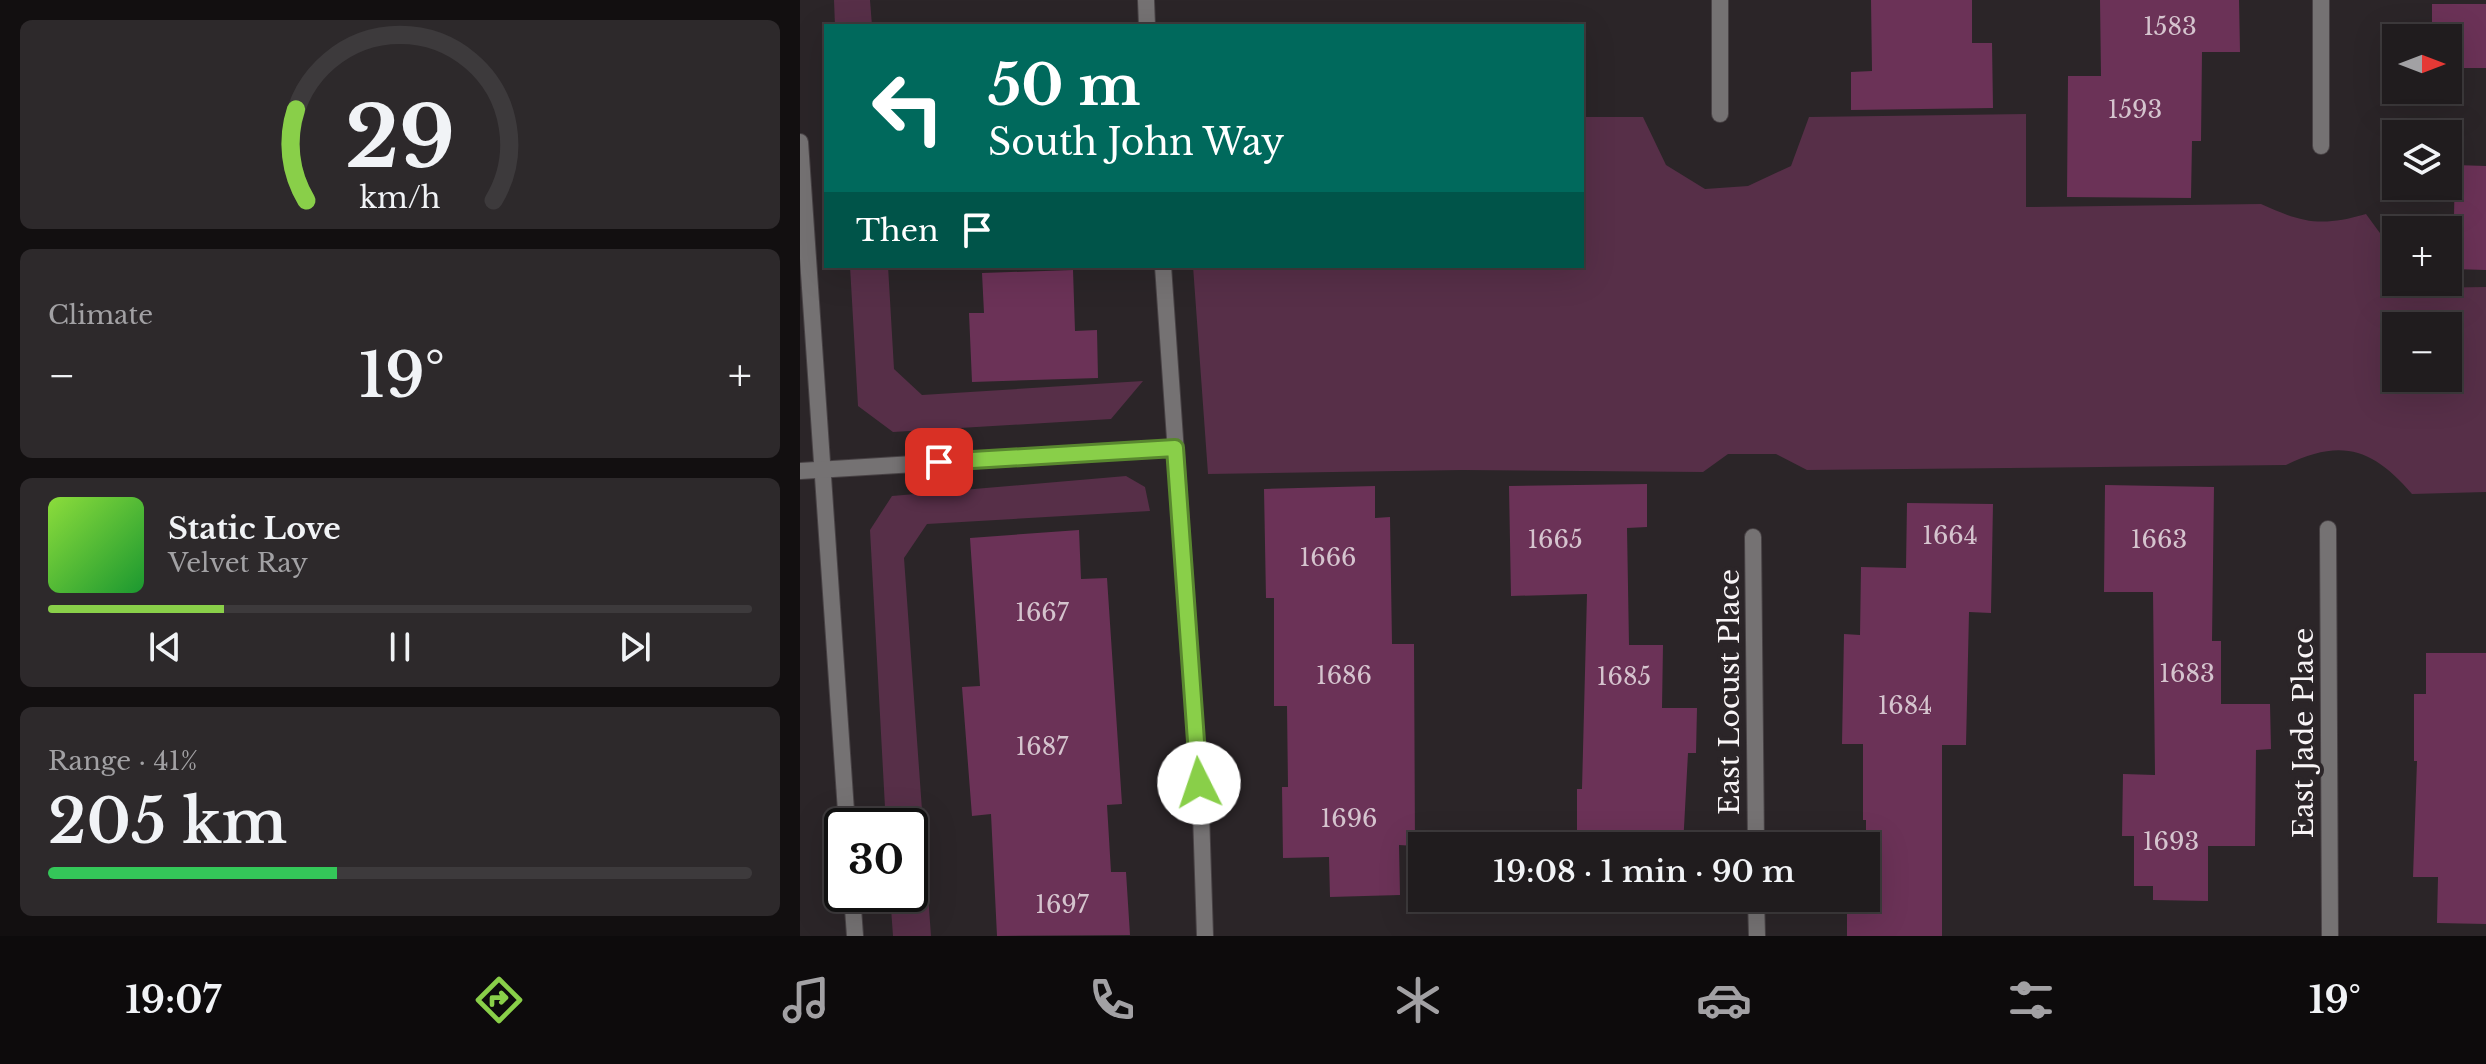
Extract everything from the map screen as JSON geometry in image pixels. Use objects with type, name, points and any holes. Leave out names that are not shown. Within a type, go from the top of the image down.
[{"type":"street","points":[[1146,0],[1147,24]]},
{"type":"street","points":[[1720,0],[1720,114]]},
{"type":"street","points":[[2321,0],[2321,146]]},
{"type":"street","points":[[800,142],[846,808]]},
{"type":"street","points":[[1163,268],[1201,813],[1205,936]]},
{"type":"street","points":[[800,471],[1175,448]]},
{"type":"street","name":"East Jade Place","points":[[2328,529],[2330,936]]},
{"type":"street","name":"East Locust Place","points":[[1753,537],[1756,832]]},
{"type":"street","points":[[853,912],[855,936]]},
{"type":"street","points":[[1756,912],[1757,936]]},
{"type":"shaded area","points":[[834,0],[870,0],[872,24],[835,24]]},
{"type":"shaded area","points":[[2026,114],[2026,207],[2261,204],[2301,219],[2324,222],[2366,214],[2382,236],[2382,296],[2462,296],[2462,287],[2486,287],[2486,492],[2412,494],[2384,466],[2369,457],[2340,450],[2323,452],[2286,465],[1807,470],[1776,454],[1728,454],[1703,472],[1462,470],[1208,474],[1193,268],[1584,268],[1584,117],[1643,117],[1666,165],[1705,189],[1748,186],[1791,166],[1809,117]]},
{"type":"shaded area","points":[[850,268],[888,268],[894,369],[922,395],[1143,381],[1111,419],[893,432],[858,406]]},
{"type":"shaded area","points":[[1126,476],[1145,487],[1150,511],[927,524],[904,558],[922,808],[885,808],[870,530],[892,496]]},
{"type":"shaded area","points":[[928,894],[931,936],[893,936],[891,912],[928,912]]},
{"type":"building","points":[[1871,0],[1972,0],[1972,43],[1992,43],[1993,108],[1851,110],[1851,72],[1872,71]]},
{"type":"building","points":[[2100,0],[2239,0],[2240,52],[2202,52],[2201,141],[2192,141],[2191,198],[2067,197],[2068,76],[2101,76]]},
{"type":"building","points":[[2432,4],[2486,4],[2486,68],[2462,68],[2462,24],[2432,24]]},
{"type":"building","points":[[2462,165],[2486,166],[2486,270],[2462,269],[2462,216],[2454,216],[2454,200],[2462,200]]},
{"type":"building","points":[[1073,270],[1075,331],[1097,330],[1098,378],[972,382],[969,313],[984,313],[982,273]]},
{"type":"building","points":[[1647,484],[1647,527],[1627,528],[1629,645],[1663,645],[1662,708],[1697,708],[1696,753],[1688,753],[1684,832],[1577,832],[1577,789],[1582,789],[1587,594],[1511,596],[1509,486]]},
{"type":"building","points":[[2105,485],[2214,487],[2212,641],[2221,641],[2221,704],[2270,704],[2271,749],[2256,750],[2255,846],[2208,846],[2208,901],[2153,900],[2153,886],[2134,886],[2134,836],[2122,836],[2123,774],[2155,775],[2153,592],[2104,592]]},
{"type":"building","points":[[1375,486],[1375,518],[1390,517],[1392,644],[1414,644],[1415,832],[1408,832],[1408,846],[1399,845],[1400,895],[1330,897],[1329,857],[1283,858],[1282,787],[1288,787],[1287,706],[1274,706],[1274,598],[1266,598],[1264,489]]},
{"type":"building","points":[[1907,503],[1993,504],[1991,613],[1969,612],[1966,745],[1942,745],[1942,936],[1847,936],[1847,912],[1880,912],[1880,832],[1866,832],[1866,820],[1863,820],[1863,744],[1842,744],[1844,634],[1860,635],[1861,567],[1906,568]]},
{"type":"building","points":[[1079,530],[1081,579],[1107,578],[1122,804],[1107,805],[1111,872],[1126,872],[1130,935],[997,936],[991,814],[972,816],[962,687],[980,686],[970,538]]},
{"type":"building","points":[[2426,653],[2486,653],[2486,924],[2437,923],[2438,877],[2413,877],[2417,761],[2414,761],[2414,694],[2426,694]]},
{"type":"route","points":[[939,462],[1175,448],[1199,783]]}]
